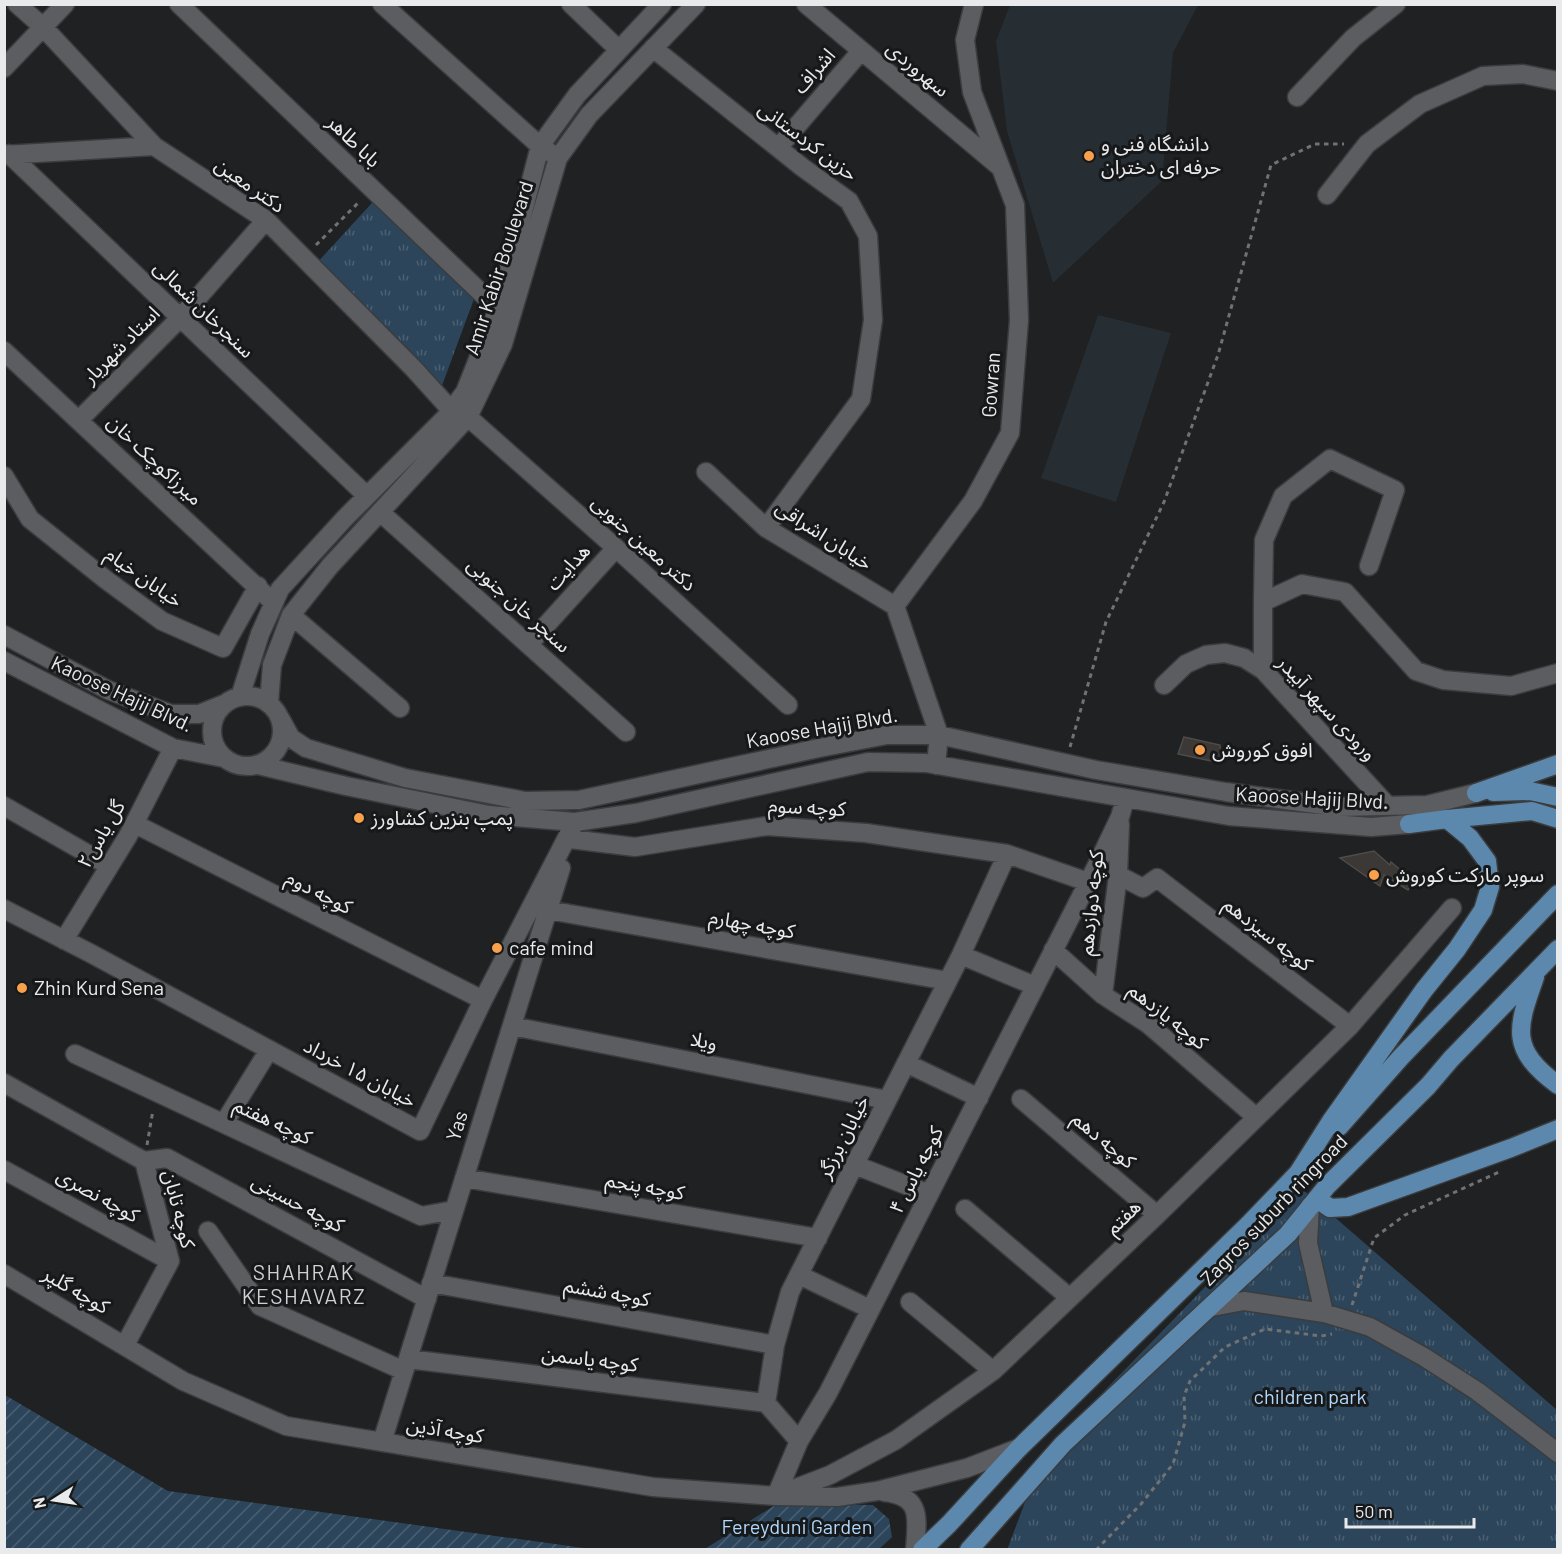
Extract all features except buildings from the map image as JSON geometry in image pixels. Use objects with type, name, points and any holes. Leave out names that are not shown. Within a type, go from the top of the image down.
[{"type":"main road","points":[[1476,793],[1557,764]]},
{"type":"main road","points":[[1476,793],[1530,791],[1557,797]]},
{"type":"main road","points":[[1409,824],[1532,811],[1557,819]]},
{"type":"main road","name":"Zagros suburb ringroad","points":[[1298,1173],[1331,1121],[1483,910],[1490,887],[1487,861],[1470,838],[1447,819]]},
{"type":"main road","name":"Zagros suburb ringroad","points":[[922,1550],[1019,1448],[1248,1225],[1298,1173],[1401,1057],[1557,894]]},
{"type":"main road","name":"Zagros suburb ringroad","points":[[969,1550],[1063,1444],[1288,1234],[1327,1186],[1428,1086],[1450,1059],[1557,949]]},
{"type":"main road","points":[[1537,970],[1521,1016],[1520,1037],[1528,1056],[1539,1071],[1557,1084]]},
{"type":"main road","points":[[1313,1203],[1330,1208],[1348,1207],[1557,1129]]},
{"type":"street","name":"دکتر معین","points":[[17,4],[43,27],[154,146],[266,220],[413,368],[451,410]]},
{"type":"street","points":[[4,68],[65,4]]},
{"type":"street","name":"بابا طاهر","points":[[179,4],[498,309]]},
{"type":"street","points":[[382,4],[540,146],[558,158]]},
{"type":"street","points":[[571,4],[619,50]]},
{"type":"street","name":"Amir Kabir Boulevard","points":[[232,700],[280,589],[451,410],[465,392],[498,309],[540,146],[577,96],[662,4]]},
{"type":"street","name":"Amir Kabir Boulevard","points":[[274,710],[272,665],[291,615],[330,566],[468,417],[503,344],[558,158],[589,115],[696,4]]},
{"type":"street","name":"سهروردی","points":[[806,4],[1002,168]]},
{"type":"street","name":"Gowran","points":[[895,606],[973,501],[1010,433],[1018,320],[1016,216],[1015,205],[1002,168],[972,92],[965,40],[974,4]]},
{"type":"street","points":[[1297,97],[1353,38],[1396,4]]},
{"type":"street","name":"حزین کردستانی","points":[[652,48],[849,201],[868,236],[873,320],[861,399],[766,528]]},
{"type":"street","name":"اشراف","points":[[778,148],[861,51]]},
{"type":"street","points":[[1326,195],[1367,144],[1420,104],[1483,76],[1523,74],[1557,81]]},
{"type":"street","points":[[6,155],[154,146]]},
{"type":"street","name":"سنجرخان شمالی","points":[[6,155],[367,496]]},
{"type":"street","name":"استاد شهریار","points":[[79,420],[180,318],[266,220]]},
{"type":"street","name":"میرزاکوچک خان","points":[[4,351],[274,603]]},
{"type":"street","name":"دکتر معین جنوبی","points":[[468,417],[788,705]]},
{"type":"street","points":[[1263,670],[1264,540],[1283,496],[1330,459],[1395,490],[1369,566]]},
{"type":"street","name":"خیابان اشراقی","points":[[706,472],[766,528],[895,606]]},
{"type":"street","name":"خیابان خیام","points":[[4,476],[30,519],[105,579],[162,621],[224,648],[258,586]]},
{"type":"street","name":"سنجر خان جنوبی","points":[[380,512],[626,732]]},
{"type":"street","name":"هدایت","points":[[529,644],[616,548]]},
{"type":"street","points":[[1263,602],[1302,584],[1345,592],[1416,671],[1443,680],[1511,686],[1557,673]]},
{"type":"street","points":[[895,606],[939,735],[936,765]]},
{"type":"street","points":[[291,615],[400,708]]},
{"type":"street","name":"Kaoose Hajij Blvd.","points":[[4,635],[108,690],[171,714],[199,714],[232,700]]},
{"type":"street","name":"ورودی سپهر آبیدر","points":[[1164,686],[1185,664],[1206,655],[1225,653],[1244,658],[1263,670],[1388,806]]},
{"type":"street","name":"Kaoose Hajij Blvd.","points":[[4,661],[173,748],[224,758]]},
{"type":"street","points":[[250,696],[274,710],[282,727],[279,746],[274,754],[258,765],[240,766],[224,758],[217,750],[212,731],[213,721],[232,700],[250,696]]},
{"type":"street","name":"Kaoose Hajij Blvd.","points":[[274,710],[291,738],[306,748],[405,778],[525,801],[579,800],[887,735],[939,735],[1065,763],[1226,792],[1338,807],[1427,805],[1476,793]]},
{"type":"street","name":"گل یاس۲","points":[[64,939],[135,824],[173,748]]},
{"type":"street","name":"Kaoose Hajij Blvd.","points":[[258,765],[346,786],[572,831],[636,813],[868,762],[936,765],[1229,816],[1371,827],[1409,824]]},
{"type":"street","points":[[1120,817],[1125,799]]},
{"type":"street","points":[[572,831],[579,800]]},
{"type":"street","points":[[4,806],[110,866]]},
{"type":"street","name":"کوچه یاس ۴","points":[[776,1496],[799,1442],[828,1393],[1120,817]]},
{"type":"street","name":"کوچه دوازدهم","points":[[1103,995],[1118,875],[1120,817]]},
{"type":"street","name":"کوچه دوم","points":[[135,824],[483,1000]]},
{"type":"street","name":"کوچه سوم","points":[[572,831],[635,847],[766,826],[866,833],[1007,854],[1088,882]]},
{"type":"street","name":"Yas","points":[[382,1442],[572,831]]},
{"type":"street","name":"خیابان ۱۵ خرداد","points":[[4,909],[420,1131],[483,1000],[572,831]]},
{"type":"street","name":"خیابان برزگر","points":[[766,1403],[775,1345],[790,1292],[961,955],[1007,854]]},
{"type":"street","name":"کوچه سیزدهم","points":[[1118,875],[1143,888],[1157,878],[1350,1026]]},
{"type":"street","name":"هفتم","points":[[776,1496],[831,1475],[896,1440],[993,1371],[1350,1026],[1452,908]]},
{"type":"street","name":"کوچه چهارم","points":[[548,910],[948,981]]},
{"type":"street","name":"کوچه یازدهم","points":[[1053,950],[1103,995],[1148,1024],[1256,1117]]},
{"type":"street","points":[[961,955],[1035,986]]},
{"type":"street","name":"ویلا","points":[[512,1026],[887,1100]]},
{"type":"street","points":[[224,1123],[269,1050]]},
{"type":"street","name":"کوچه هفتم","points":[[75,1054],[421,1216],[454,1210]]},
{"type":"street","points":[[906,1063],[979,1098]]},
{"type":"street","name":"کوچه تابان","points":[[4,1083],[144,1161],[170,1261],[125,1345]]},
{"type":"street","name":"کوچه دهم","points":[[1021,1100],[1157,1215]]},
{"type":"street","name":"کوچه حسینی","points":[[144,1161],[167,1158],[429,1291]]},
{"type":"street","points":[[855,1164],[929,1194]]},
{"type":"street","name":"کوچه نصری","points":[[4,1170],[170,1261]]},
{"type":"street","name":"کوچه پنجم","points":[[464,1178],[818,1238]]},
{"type":"street","points":[[1313,1203],[1308,1243],[1324,1313]]},
{"type":"street","points":[[965,1209],[1070,1298]]},
{"type":"street","name":"کوچه یاسمن","points":[[208,1231],[260,1306],[406,1365],[766,1403]]},
{"type":"street","name":"کوچه گلپر","points":[[4,1274],[125,1345]]},
{"type":"street","points":[[799,1275],[870,1309]]},
{"type":"street","name":"کوچه ششم","points":[[429,1291],[775,1345]]},
{"type":"street","points":[[1212,1307],[1244,1301],[1324,1313],[1370,1327],[1424,1357],[1477,1391],[1557,1453]]},
{"type":"street","points":[[910,1302],[993,1371]]},
{"type":"street","name":"کوچه آذین","points":[[125,1345],[183,1380],[286,1426],[653,1487],[776,1496],[837,1497],[877,1491]]},
{"type":"street","points":[[766,1403],[799,1442]]},
{"type":"street","points":[[877,1491],[967,1468],[1019,1448]]},
{"type":"street","points":[[877,1491],[907,1497],[912,1503],[918,1517],[915,1550]]},
{"type":"path","points":[[1065,763],[1106,622],[1164,502],[1218,355],[1271,165],[1315,144],[1367,144]]},
{"type":"path","points":[[303,257],[372,189]]},
{"type":"path","points":[[144,1161],[155,1091]]},
{"type":"shaded area","name":"دانشگاه فنی و حرفه ای دختران","points":[[1010,5],[1198,5],[1173,53],[1162,181],[1053,283],[1007,131],[996,41]]},
{"type":"shaded area","points":[[1098,315],[1171,333],[1116,502],[1041,478]]},
{"type":"green space","points":[[382,192],[478,288],[440,391],[315,265]]},
{"type":"green space","name":"children park","points":[[1301,1188],[1557,1410],[1557,1549],[1007,1550],[1043,1454]]},
{"type":"green space","points":[[5,1395],[168,1491],[591,1549],[5,1549]]},
{"type":"green space","name":"Fereyduni Garden","points":[[777,1504],[873,1505],[889,1519],[892,1537],[879,1549],[703,1550]]},
{"type":"place","name":"دانشگاه فنی و حرفه ای دختران","points":[[1089,156]]},
{"type":"place","name":"افوق کوروش","points":[[1200,750]]},
{"type":"place","name":"پمپ بنزین کشاورز","points":[[359,818]]},
{"type":"place","name":"سوپر مارکت کوروش","points":[[1374,875]]},
{"type":"place","name":"cafe mind","points":[[497,948]]},
{"type":"place","name":"Zhin Kurd Sena","points":[[22,988]]},
{"type":"district","name":"SHAHRAK KESHAVARZ","points":[[304,1285]]}]
